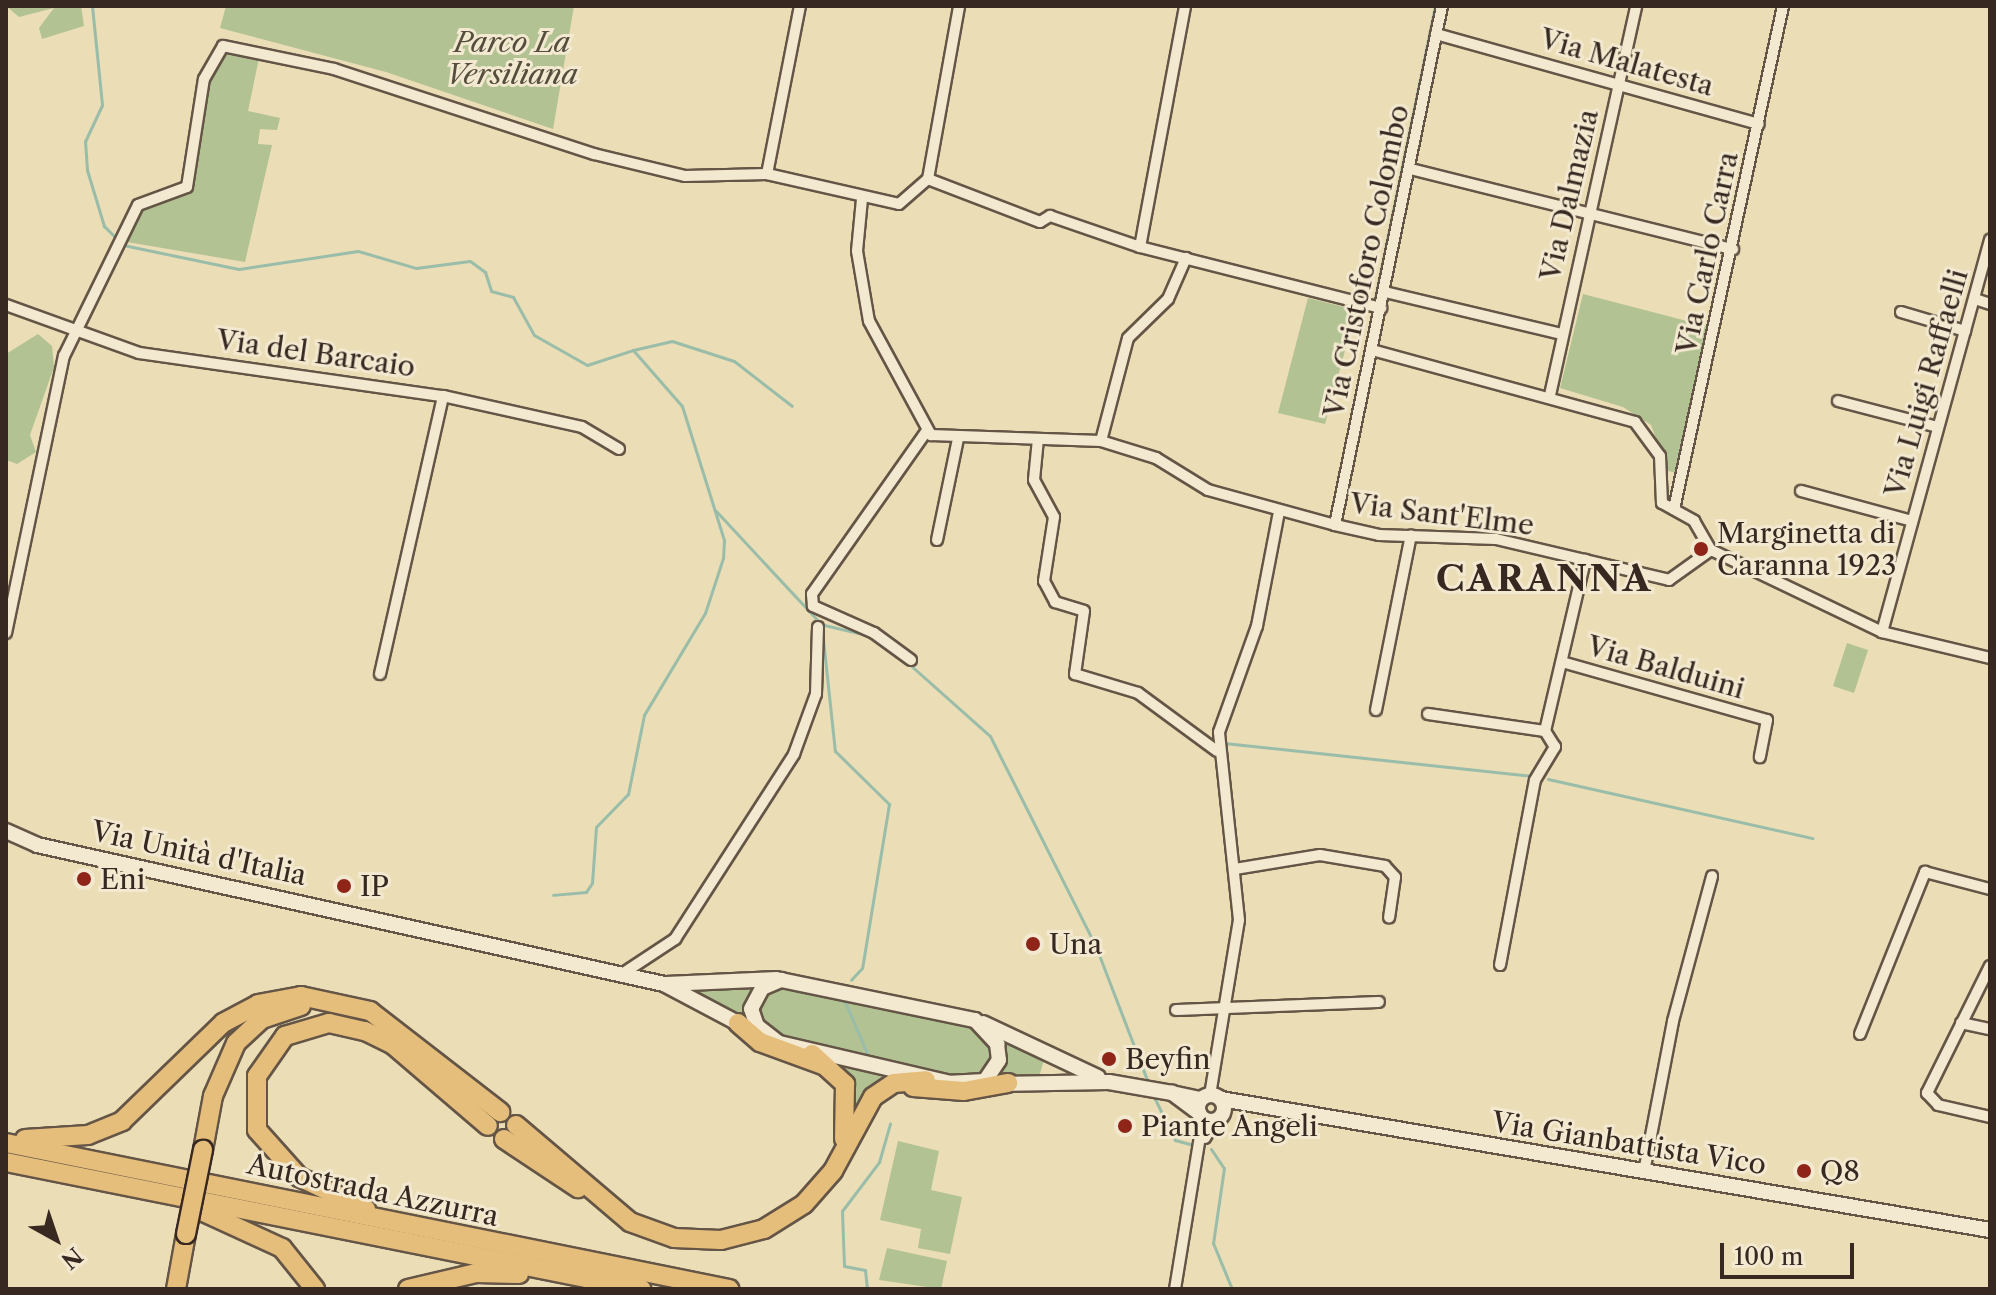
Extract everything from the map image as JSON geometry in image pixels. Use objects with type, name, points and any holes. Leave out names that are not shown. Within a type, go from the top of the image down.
[{"type":"highway","points":[[6,1140],[78,1136],[122,1121],[223,1023],[271,1000],[337,999],[395,1038],[494,1119]]},
{"type":"highway","points":[[178,1289],[224,1066],[262,1019],[327,1005],[395,1038]]},
{"type":"highway","points":[[738,1023],[777,1051],[830,1067]]},
{"type":"highway","points":[[395,1038],[340,1024],[285,1036],[257,1076],[257,1130],[272,1153],[311,1185],[468,1239]]},
{"type":"highway","points":[[812,1054],[830,1067],[849,1101],[841,1157]]},
{"type":"highway","points":[[841,1157],[881,1089],[926,1080]]},
{"type":"highway","points":[[510,1132],[540,1169],[659,1234],[734,1237],[804,1204],[893,1090],[1008,1083]]},
{"type":"highway","name":"Autostrada Azzurra","points":[[6,1140],[468,1239],[729,1289]]},
{"type":"highway","name":"Autostrada Azzurra","points":[[6,1162],[641,1289]]},
{"type":"highway","points":[[143,1189],[265,1237],[293,1258],[315,1289]]},
{"type":"highway","points":[[408,1289],[476,1273],[617,1284]]},
{"type":"main road","name":"Via Unità d'Italia","points":[[6,831],[37,845],[664,984],[766,1037],[812,1054],[926,1080],[974,1085]]},
{"type":"main road","points":[[6,845],[37,845]]},
{"type":"main road","name":"Via Unità d'Italia","points":[[664,984],[781,980],[975,1020]]},
{"type":"main road","points":[[766,1037],[752,1003],[762,988],[781,980]]},
{"type":"main road","points":[[975,1020],[1109,1082]]},
{"type":"main road","points":[[974,1085],[999,1060],[997,1044],[975,1020]]},
{"type":"main road","points":[[974,1085],[1109,1082]]},
{"type":"main road","name":"Via Gianbattista Vico","points":[[1109,1082],[1172,1093],[1210,1108],[1263,1108],[1989,1230]]},
{"type":"street","points":[[767,174],[800,6]]},
{"type":"street","points":[[6,633],[9,602],[56,376],[120,236],[147,198],[187,187],[204,79],[223,46],[334,69],[609,158],[685,176],[767,174],[862,199],[899,204],[928,179],[959,6]]},
{"type":"street","points":[[1140,247],[1185,6]]},
{"type":"street","name":"Via Cristoforo Colombo","points":[[1335,525],[1411,169],[1442,6]]},
{"type":"street","name":"Via Dalmazia","points":[[1550,395],[1561,334],[1636,6]]},
{"type":"street","name":"Via Carlo Carra","points":[[1674,509],[1733,249],[1783,6]]},
{"type":"street","name":"Via Malatesta","points":[[1436,34],[1759,124]]},
{"type":"street","points":[[1411,169],[1733,249]]},
{"type":"street","points":[[928,179],[1040,222],[1050,216],[1140,247],[1381,308]]},
{"type":"street","points":[[862,199],[857,251],[869,321],[928,434],[812,594],[813,606],[874,633],[911,660]]},
{"type":"street","name":"Via Luigi Raffaelli","points":[[1882,632],[1990,240]]},
{"type":"street","points":[[1101,441],[1128,338],[1168,299],[1186,258]]},
{"type":"street","points":[[1385,292],[1561,334]]},
{"type":"street","points":[[1975,299],[1990,304]]},
{"type":"street","name":"Via del Barcaio","points":[[6,305],[73,334],[154,356],[443,396],[582,427],[619,449]]},
{"type":"street","points":[[1901,312],[1965,331]]},
{"type":"street","points":[[1372,350],[1623,416],[1646,431],[1660,456],[1662,503],[1705,531],[1711,550],[1882,632],[1990,658]]},
{"type":"street","points":[[380,674],[443,396]]},
{"type":"street","points":[[1838,401],[1938,427]]},
{"type":"street","name":"Via Sant'Elme","points":[[928,434],[958,439],[1101,441],[1156,458],[1208,490],[1279,512],[1335,525],[1411,535],[1496,539],[1669,580],[1711,550]]},
{"type":"street","points":[[937,540],[958,439]]},
{"type":"street","points":[[1038,439],[1034,480],[1054,517],[1044,581],[1055,602],[1084,611],[1075,674],[1138,693],[1217,751]]},
{"type":"street","points":[[1801,491],[1912,521]]},
{"type":"street","points":[[1175,1289],[1210,1108],[1239,920],[1235,869],[1217,751],[1257,626],[1279,512]]},
{"type":"street","points":[[1376,710],[1411,535]]},
{"type":"street","name":"Via Balduini","points":[[1500,965],[1535,780],[1555,747],[1545,731],[1585,560]]},
{"type":"street","points":[[622,974],[675,939],[794,754],[816,694],[818,627]]},
{"type":"street","name":"Via Balduini","points":[[1562,662],[1767,720],[1760,757]]},
{"type":"street","points":[[1428,714],[1545,731]]},
{"type":"street","points":[[1235,869],[1320,855],[1385,866],[1395,877],[1389,918]]},
{"type":"street","points":[[1860,1034],[1925,872],[1990,889]]},
{"type":"street","points":[[1644,1172],[1673,1021],[1712,876]]},
{"type":"street","points":[[1990,966],[1928,1098],[1990,1117]]},
{"type":"street","points":[[1176,1010],[1223,1012],[1379,1002]]},
{"type":"street","points":[[1961,1023],[1990,1029]]},
{"type":"green space","points":[[6,6],[81,6],[84,26],[42,39],[39,28],[54,8],[19,17]]},
{"type":"green space","name":"Parco La Versiliana","points":[[226,6],[574,6],[553,129],[386,72],[220,28]]},
{"type":"green space","points":[[224,53],[259,58],[248,111],[280,118],[277,130],[260,129],[258,144],[272,145],[245,262],[127,242],[123,238],[141,208],[191,192],[210,69]]},
{"type":"green space","points":[[1583,294],[1710,327],[1678,473],[1668,471],[1651,425],[1623,407],[1560,388]]},
{"type":"green space","points":[[1308,298],[1356,310],[1325,424],[1278,413]]},
{"type":"green space","points":[[38,334],[52,346],[54,367],[30,435],[36,452],[17,464],[6,460],[6,354]]},
{"type":"green space","points":[[1847,643],[1868,650],[1854,693],[1833,686]]},
{"type":"green space","points":[[759,983],[750,1025],[687,988]]},
{"type":"green space","points":[[777,986],[970,1026],[991,1043],[995,1058],[982,1077],[942,1078],[782,1039],[758,1016],[757,998]]},
{"type":"green space","points":[[993,1034],[1044,1060],[1039,1077],[983,1084],[993,1076]]},
{"type":"green space","points":[[842,1064],[889,1079],[854,1119],[839,1066]]},
{"type":"green space","points":[[898,1141],[939,1151],[931,1190],[962,1197],[950,1254],[918,1248],[921,1229],[880,1220]]},
{"type":"green space","points":[[887,1248],[947,1261],[941,1289],[879,1280]]},
{"type":"waterway","points":[[92,6],[102,105],[85,141],[87,170],[104,226],[123,245],[239,269],[358,251],[416,268],[470,261],[485,272],[491,291],[513,297],[534,335],[587,365],[633,350],[682,406],[724,540],[723,558],[705,613],[644,715],[628,794],[596,827],[592,883],[586,892],[553,895]]},
{"type":"waterway","points":[[1375,298],[1435,6]]},
{"type":"waterway","points":[[633,350],[672,341],[734,361],[792,406]]},
{"type":"waterway","points":[[716,511],[820,623]]},
{"type":"waterway","points":[[820,624],[866,635]]},
{"type":"waterway","points":[[822,630],[835,751],[889,804],[862,968],[851,980]]},
{"type":"waterway","points":[[908,663],[990,736],[1096,947],[1147,1080]]},
{"type":"waterway","points":[[1224,743],[1534,776]]},
{"type":"waterway","points":[[1548,779],[1812,838]]},
{"type":"waterway","points":[[845,1002],[869,1058]]},
{"type":"waterway","points":[[1154,1097],[1175,1140],[1194,1145]]},
{"type":"waterway","points":[[867,1289],[865,1270],[844,1266],[842,1211],[879,1162],[890,1124]]},
{"type":"waterway","points":[[1211,1149],[1224,1168],[1213,1243],[1232,1289]]},
{"type":"place","name":"Marginetta di Caranna 1923","points":[[1701,549]]},
{"type":"place","name":"Eni","points":[[84,879]]},
{"type":"place","name":"IP","points":[[344,886]]},
{"type":"place","name":"Una","points":[[1033,944]]},
{"type":"place","name":"Beyfin","points":[[1109,1059]]},
{"type":"place","name":"Piante Angeli","points":[[1125,1126]]},
{"type":"place","name":"Q8","points":[[1804,1171]]},
{"type":"district","name":"CARANNA","points":[[1544,579]]}]
